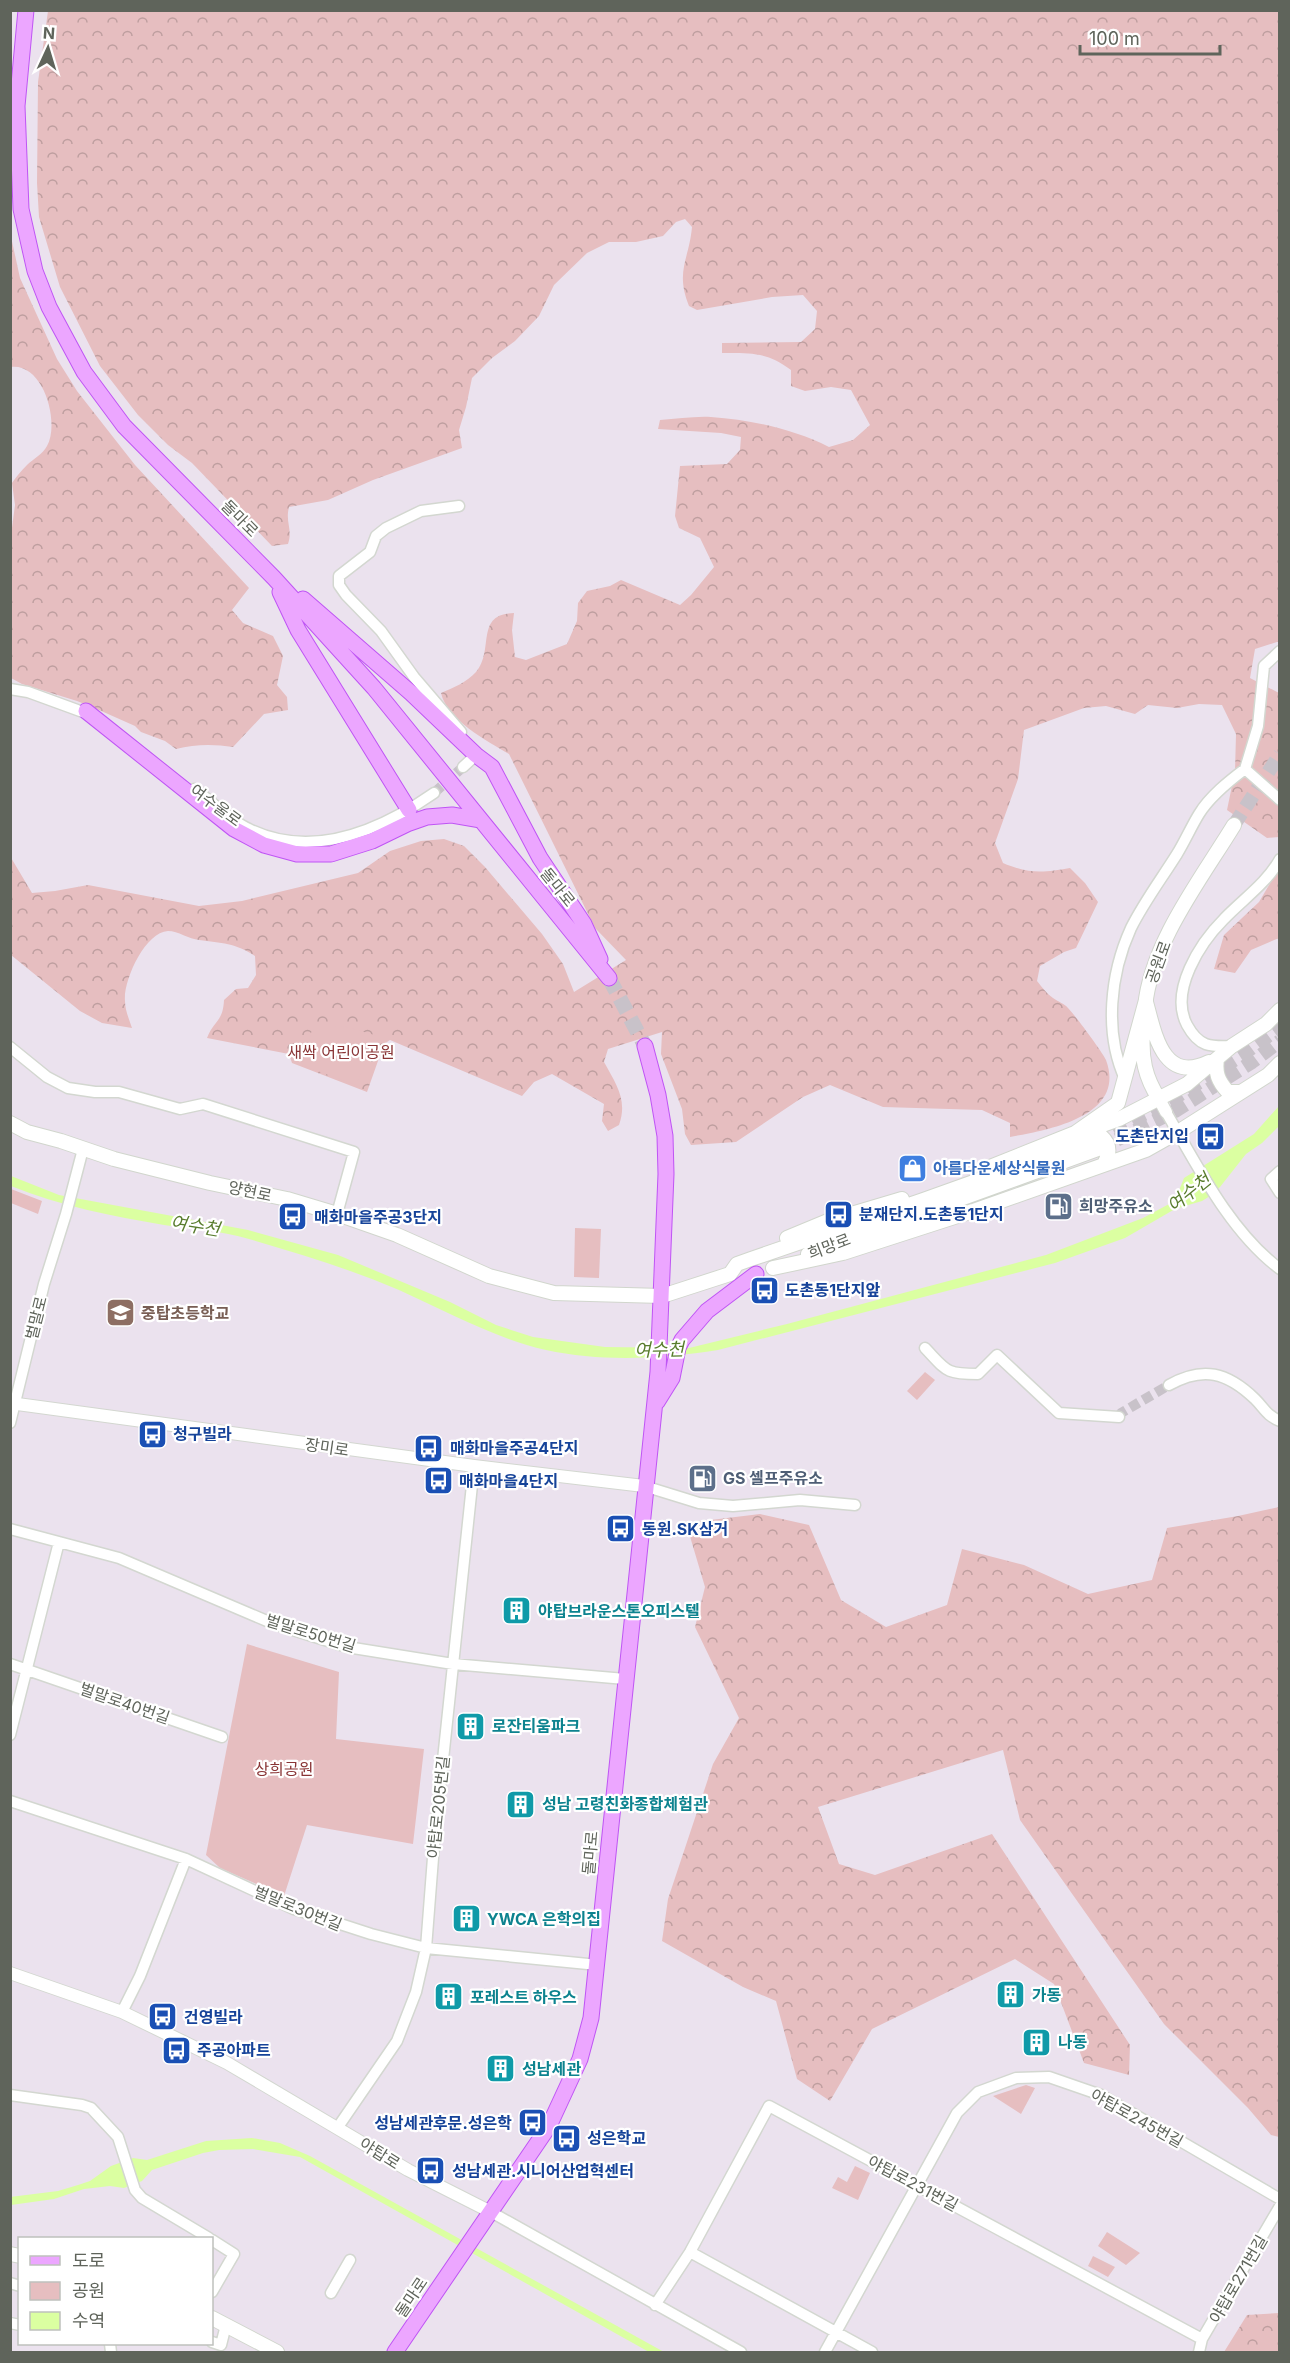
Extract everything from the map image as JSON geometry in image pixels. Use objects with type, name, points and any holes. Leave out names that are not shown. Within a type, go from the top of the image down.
[{"type":"main road","name":"돌마로","points":[[26,10],[17,106],[21,209],[35,271],[49,307],[84,372],[124,426],[274,578],[374,688],[609,978],[584,924],[540,858],[492,767],[476,755]]},
{"type":"main road","points":[[274,578],[362,648],[476,755]]},
{"type":"main road","points":[[274,578],[298,630],[409,810]]},
{"type":"main road","points":[[86,711],[234,829],[264,845],[297,854],[331,854],[372,841],[406,824],[428,817],[452,815],[481,820]]},
{"type":"main road","name":"공원로","points":[[1159,1099],[1149,1083],[1143,1061],[1146,999],[1154,968],[1173,924],[1234,825]]},
{"type":"main road","points":[[751,1259],[783,1240],[828,1221],[916,1195],[1075,1133],[1118,1103],[1146,999]]},
{"type":"main road","points":[[1146,999],[1155,1034],[1163,1053],[1176,1066],[1187,1068],[1207,1063],[1266,1023],[1280,1010]]},
{"type":"main road","points":[[645,1046],[658,1095],[665,1136],[662,1296]]},
{"type":"main road","points":[[1094,1139],[1119,1119],[1187,1084],[1232,1046]]},
{"type":"main road","points":[[1217,1059],[1217,1076],[1221,1085],[1228,1092],[1241,1092]]},
{"type":"main road","points":[[773,1268],[843,1253],[973,1211],[1146,1150],[1268,1075],[1280,1064]]},
{"type":"main road","name":"양현로","points":[[10,1123],[27,1132],[114,1159],[287,1199],[337,1214],[397,1235],[489,1276],[554,1293],[662,1296]]},
{"type":"main road","points":[[1036,1148],[1094,1139],[1101,1134],[1109,1146],[1109,1156],[1104,1164]]},
{"type":"main road","name":"희망로","points":[[662,1296],[730,1274],[742,1277],[773,1268],[1094,1139]]},
{"type":"main road","name":"희망로","points":[[730,1274],[737,1264],[1094,1139]]},
{"type":"main road","points":[[654,1408],[672,1378],[681,1340],[707,1311],[756,1274]]},
{"type":"main road","name":"돌마로","points":[[395,2352],[549,2126],[580,2059],[591,2018],[644,1486],[658,1372],[662,1296]]},
{"type":"main road","points":[[213,2318],[277,2352]]},
{"type":"street","points":[[459,506],[421,511],[386,528],[376,536],[370,552],[339,576],[339,585],[381,631],[414,677],[463,734],[476,755],[463,767]]},
{"type":"street","points":[[1125,1079],[1119,1066],[1112,1035],[1113,993],[1131,928],[1179,852],[1201,811],[1218,792],[1245,769],[1258,726],[1264,666],[1280,651]]},
{"type":"street","name":"여수울로","points":[[10,688],[86,711],[141,748],[248,829],[293,843],[326,841],[380,825],[409,810],[434,793]]},
{"type":"street","points":[[1245,769],[1280,800]]},
{"type":"street","points":[[1232,1046],[1210,1047],[1192,1034],[1181,1011],[1182,988],[1209,935],[1264,880],[1280,859]]},
{"type":"street","points":[[10,1047],[46,1077],[68,1088],[95,1092],[119,1092],[180,1109],[203,1104],[354,1152],[337,1214]]},
{"type":"street","name":"공원로","points":[[1159,1099],[1166,1112]]},
{"type":"street","points":[[1166,1112],[1238,1229],[1257,1251],[1280,1269]]},
{"type":"street","name":"벌말로","points":[[10,1423],[13,1403],[44,1284],[66,1215],[83,1149]]},
{"type":"street","points":[[1280,1171],[1270,1179],[1280,1193]]},
{"type":"street","points":[[925,1348],[947,1371],[963,1374],[978,1374],[997,1355],[1059,1413],[1119,1416]]},
{"type":"street","points":[[1169,1385],[1185,1376],[1205,1373],[1220,1374],[1256,1399],[1268,1416],[1280,1421]]},
{"type":"street","name":"장미로","points":[[13,1403],[474,1466],[644,1486]]},
{"type":"street","name":"야탑로205번길","points":[[338,2127],[397,2041],[416,1992],[426,1948],[434,1845],[474,1466]]},
{"type":"street","points":[[644,1486],[699,1503],[734,1506],[800,1500],[855,1505]]},
{"type":"street","name":"벌말로50번길","points":[[10,1530],[119,1558],[285,1628],[347,1647],[453,1664],[625,1679]]},
{"type":"street","points":[[10,1735],[59,1542]]},
{"type":"street","name":"벌말로40번길","points":[[10,1664],[222,1737]]},
{"type":"street","name":"벌말로30번길","points":[[10,1802],[186,1859],[303,1912],[340,1926],[426,1948],[598,1965]]},
{"type":"street","points":[[122,2012],[140,1976],[186,1859]]},
{"type":"street","name":"야탑로","points":[[10,1973],[122,2012],[227,2063],[408,2170],[491,2211],[741,2352]]},
{"type":"street","name":"야탑로245번길","points":[[825,2352],[957,2113],[978,2092],[1016,2078],[1049,2077],[1101,2095],[1280,2199]]},
{"type":"street","points":[[10,2095],[91,2108],[118,2136],[135,2190],[142,2198],[207,2237]]},
{"type":"street","name":"야탑로231번길","points":[[655,2305],[690,2252],[769,2106],[1202,2339]]},
{"type":"street","name":"야탑로271번길","points":[[1199,2352],[1202,2339],[1280,2206]]},
{"type":"street","points":[[213,2241],[234,2254],[213,2290]]},
{"type":"street","points":[[690,2252],[872,2352]]},
{"type":"street","points":[[331,2293],[350,2260]]},
{"type":"street","points":[[219,2347],[226,2325]]},
{"type":"green space","points":[[48,11],[1279,11],[1280,641],[1255,649],[1250,678],[1279,693],[1279,837],[1267,838],[1227,810],[1235,771],[1236,734],[1222,705],[1199,704],[1177,708],[1148,705],[1135,714],[1106,706],[1084,708],[1024,730],[1018,779],[995,843],[1003,863],[1012,867],[1036,872],[1070,868],[1085,883],[1098,902],[1076,948],[1040,966],[1037,981],[1072,1012],[1106,1060],[1109,1079],[1105,1095],[1095,1108],[1062,1125],[1010,1137],[1010,1123],[982,1110],[883,1107],[830,1085],[803,1097],[736,1142],[691,1145],[685,1134],[682,1109],[661,1054],[662,1032],[608,1049],[604,1062],[619,1092],[622,1108],[619,1125],[608,1131],[602,1121],[604,1104],[552,1074],[534,1082],[522,1096],[390,1040],[384,1044],[367,1092],[292,1063],[289,1054],[207,1038],[220,1017],[224,1000],[236,989],[248,988],[256,975],[255,956],[235,946],[195,939],[176,932],[159,933],[137,959],[125,992],[126,1008],[132,1028],[102,1023],[80,1011],[11,955],[10,856],[32,893],[88,885],[199,906],[242,901],[358,873],[390,851],[421,841],[444,839],[464,846],[542,934],[563,964],[574,992],[626,960],[595,928],[509,754],[459,721],[445,703],[441,693],[464,682],[476,672],[484,654],[489,626],[502,615],[514,613],[512,630],[515,657],[526,660],[567,644],[577,621],[578,603],[587,591],[610,586],[621,580],[680,605],[714,567],[700,538],[679,528],[675,516],[680,466],[727,464],[740,450],[741,437],[721,433],[658,429],[660,420],[705,417],[742,420],[787,430],[829,447],[853,440],[870,425],[851,390],[831,387],[805,391],[791,386],[791,370],[774,360],[750,354],[722,353],[722,343],[801,342],[815,329],[817,311],[803,295],[772,297],[697,310],[689,306],[683,284],[683,274],[692,227],[685,219],[676,222],[663,236],[636,242],[609,242],[587,253],[554,285],[539,316],[515,341],[492,358],[472,378],[459,430],[462,448],[373,480],[328,500],[289,507],[288,544],[272,546],[192,463],[168,445],[138,415],[100,366],[60,287],[39,217],[37,183],[38,82]]},
{"type":"green space","points":[[10,232],[20,278],[57,359],[77,391],[135,465],[249,588],[232,610],[243,623],[273,636],[283,656],[277,685],[287,697],[288,710],[264,714],[233,747],[204,745],[176,749],[165,741],[141,732],[135,726],[99,710],[22,684],[11,678],[10,543],[15,505],[12,483],[47,446],[52,423],[46,396],[40,384],[23,368],[11,367]]},
{"type":"green space","points":[[1279,868],[1279,938],[1251,950],[1235,973],[1214,969],[1224,935],[1259,902]]},
{"type":"green space","name":"새싹 어린이공원","points":[[343,1026],[378,1036],[356,1085],[301,1065],[312,1030]]},
{"type":"green space","points":[[11,1189],[42,1201],[38,1214],[11,1203]]},
{"type":"green space","points":[[575,1228],[601,1229],[599,1278],[574,1277]]},
{"type":"green space","points":[[925,1372],[935,1380],[917,1400],[907,1391]]},
{"type":"green space","points":[[1279,1507],[1279,2137],[1271,2135],[1248,2108],[1164,2024],[1020,1820],[1003,1750],[818,1807],[839,1864],[875,1875],[992,1834],[1130,2045],[1129,2075],[1084,2063],[1054,1984],[1015,1959],[872,2029],[830,2101],[797,2079],[776,2001],[743,1987],[662,1941],[668,1899],[713,1764],[739,1718],[695,1627],[705,1587],[686,1523],[760,1514],[809,1525],[841,1600],[886,1627],[947,1605],[962,1549],[1024,1565],[1088,1594],[1152,1580],[1167,1528]]},
{"type":"green space","name":"상희공원","points":[[247,1644],[339,1672],[336,1739],[424,1749],[413,1844],[307,1825],[284,1896],[220,1868],[206,1855]]},
{"type":"green space","points":[[1026,2085],[1035,2088],[1021,2114],[993,2096]]},
{"type":"green space","points":[[855,2166],[870,2173],[858,2200],[832,2188],[838,2177],[847,2182]]},
{"type":"green space","points":[[1107,2232],[1140,2253],[1126,2265],[1098,2246]]},
{"type":"green space","points":[[1093,2256],[1115,2267],[1108,2277],[1088,2266]]},
{"type":"green space","points":[[1279,2313],[1279,2352],[1224,2352],[1247,2315]]},
{"type":"water","name":"여수천","points":[[1279,1106],[1279,1126],[1262,1143],[1246,1154],[1210,1196],[1202,1201],[1175,1209],[1125,1238],[1055,1263],[718,1350],[653,1357],[610,1358],[567,1354],[527,1345],[490,1332],[381,1282],[287,1250],[228,1234],[86,1210],[11,1186],[11,1176],[59,1195],[248,1230],[338,1255],[450,1302],[496,1325],[533,1337],[605,1347],[689,1348],[1046,1255],[1143,1218],[1171,1203],[1176,1198],[1184,1178],[1254,1134]]},
{"type":"water","points":[[252,2138],[280,2143],[310,2156],[664,2352],[649,2352],[300,2157],[253,2149],[219,2150],[152,2170],[142,2181],[124,2188],[110,2186],[84,2189],[54,2199],[11,2205],[10,2197],[58,2191],[78,2185],[90,2181],[111,2166],[133,2158],[147,2160],[206,2141]]},
{"type":"tunnel","points":[[1234,825],[1280,754]]},
{"type":"tunnel","points":[[434,793],[463,767]]},
{"type":"tunnel","points":[[609,978],[645,1046]]},
{"type":"tunnel","points":[[1094,1139],[1170,1101],[1245,1053],[1280,1027]]},
{"type":"tunnel","points":[[1098,1149],[1175,1111],[1252,1062],[1280,1041]]},
{"type":"tunnel","points":[[1119,1417],[1121,1413],[1169,1385]]},
{"type":"place","name":"도촌단지입","points":[[1210,1136]]},
{"type":"place","name":"아름다운세상식물원","points":[[912,1168]]},
{"type":"place","name":"희망주유소","points":[[1058,1206]]},
{"type":"place","name":"분재단지.도촌동1단지","points":[[838,1214]]},
{"type":"place","name":"매화마을주공3단지","points":[[293,1217]]},
{"type":"place","name":"도촌동1단지앞","points":[[764,1290]]},
{"type":"place","name":"중탑초등학교","points":[[120,1313]]},
{"type":"place","name":"청구빌라","points":[[152,1434]]},
{"type":"place","name":"매화마을주공4단지","points":[[429,1448]]},
{"type":"place","name":"GS 셀프주유소","points":[[702,1478]]},
{"type":"place","name":"매화마을4단지","points":[[438,1481]]},
{"type":"place","name":"동원.SK삼거","points":[[621,1529]]},
{"type":"place","name":"야탑브라운스톤오피스텔","points":[[517,1611]]},
{"type":"place","name":"로잔티움파크","points":[[471,1726]]},
{"type":"place","name":"성남 고령친화종합체험관","points":[[521,1804]]},
{"type":"place","name":"YWCA 은학의집","points":[[466,1919]]},
{"type":"place","name":"가동","points":[[1011,1995]]},
{"type":"place","name":"포레스트 하우스","points":[[449,1997]]},
{"type":"place","name":"건영빌라","points":[[163,2017]]},
{"type":"place","name":"나동","points":[[1037,2042]]},
{"type":"place","name":"주공아파트","points":[[176,2050]]},
{"type":"place","name":"성남세관","points":[[501,2069]]},
{"type":"place","name":"성남세관후문.성은학","points":[[533,2123]]},
{"type":"place","name":"성은학교","points":[[566,2138]]},
{"type":"place","name":"성남세관.시니어산업혁센터","points":[[431,2171]]}]
